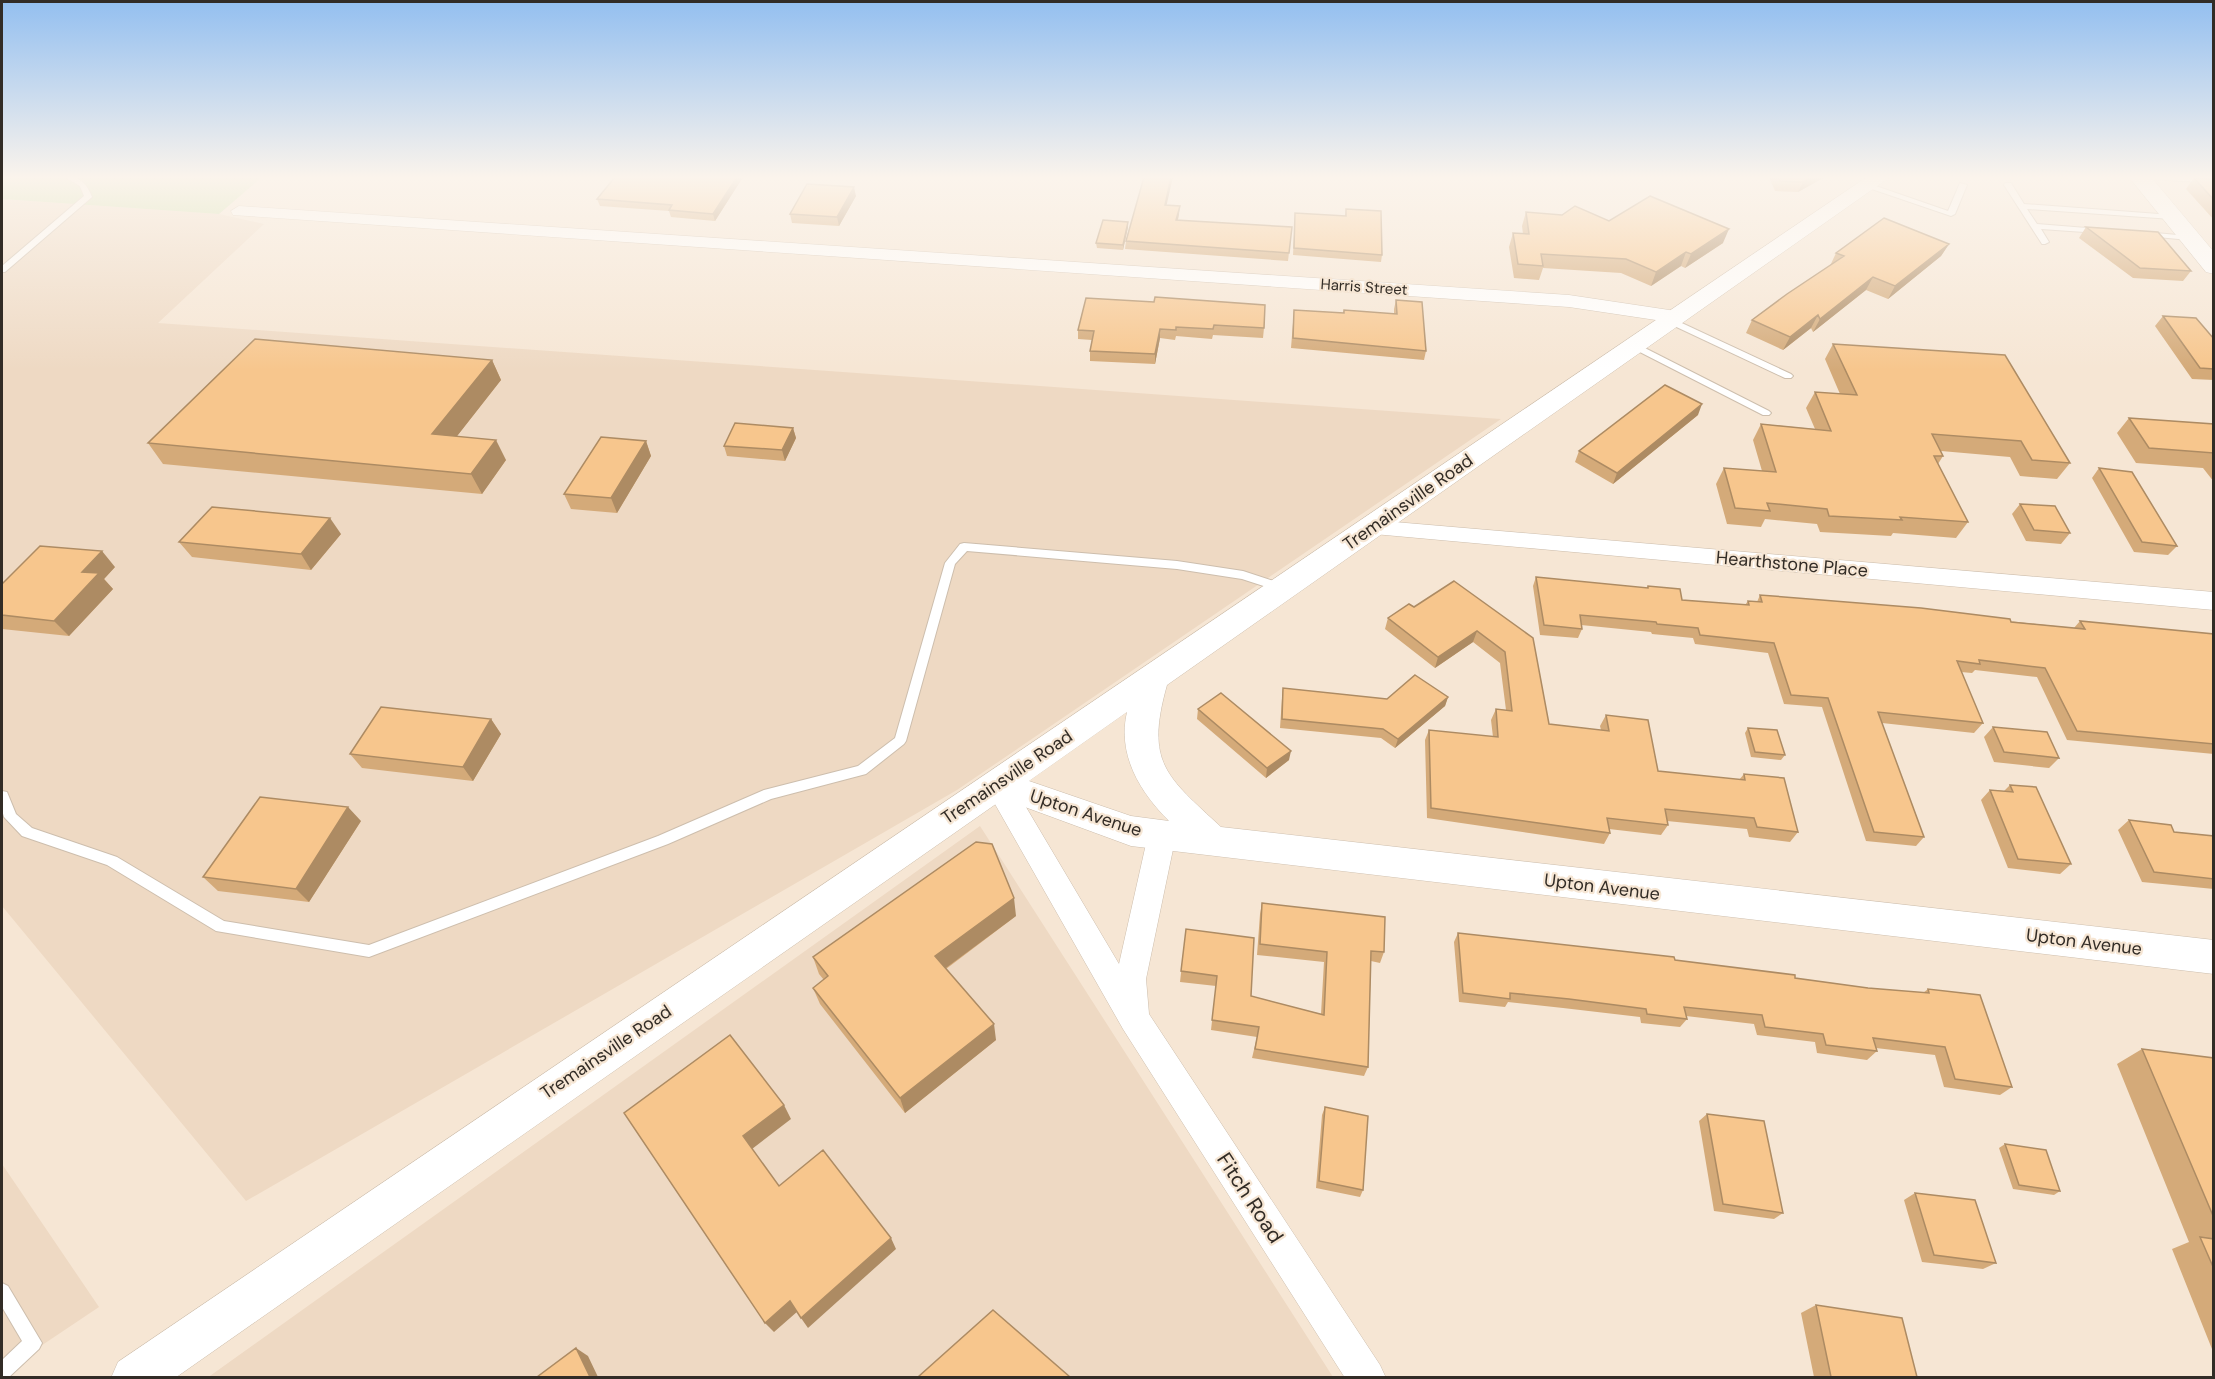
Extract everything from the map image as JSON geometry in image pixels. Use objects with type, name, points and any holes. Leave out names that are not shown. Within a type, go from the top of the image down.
[{"type":"main road","points":[[2192,241],[2214,267]]},
{"type":"street","name":"Harris Street","points":[[691,241],[1558,301],[1674,319]]},
{"type":"street","name":"Tremainsville Road","points":[[134,1377],[1787,241]]},
{"type":"street","name":"Hearthstone Place","points":[[1371,528],[2214,601]]},
{"type":"street","points":[[1153,677],[1141,723],[1142,749],[1147,770],[1163,792],[1214,842]]},
{"type":"street","name":"Upton Avenue","points":[[997,783],[1131,831],[2214,957]]},
{"type":"street","name":"Fitch Road","points":[[997,783],[1134,1019],[1367,1377]]},
{"type":"street","name":"Fitch Road","points":[[1134,1019],[1131,979],[1162,835]]},
{"type":"lane","points":[[2,270],[35,241]]},
{"type":"lane","points":[[1674,319],[1788,376]]},
{"type":"lane","points":[[1635,346],[1766,413]]},
{"type":"lane","points":[[2,796],[11,817],[27,832],[112,861],[221,927],[369,951],[663,840],[769,794],[862,770],[900,741],[950,563],[964,547],[1177,565],[1243,574],[1283,588]]},
{"type":"lane","points":[[2,1292],[33,1342],[2,1371]]},
{"type":"shaded area","points":[[2,241],[245,241],[158,323],[1501,419],[957,790],[246,1201],[2,906]]},
{"type":"shaded area","points":[[980,826],[1333,1377],[207,1378]]},
{"type":"shaded area","points":[[2,1164],[99,1307],[2,1372]]},
{"type":"building","points":[[1097,241],[1124,241],[1123,245]]},
{"type":"building","points":[[1131,241],[1290,241],[1289,253]]},
{"type":"building","points":[[1294,241],[1382,241],[1382,255],[1294,248]]},
{"type":"building","points":[[1514,241],[1710,241],[1691,254],[1686,252],[1656,272],[1626,259],[1541,254],[1543,266],[1518,264]]},
{"type":"building","points":[[1852,241],[1942,241],[1949,244],[1895,286],[1873,277],[1820,319],[1818,315],[1790,337],[1752,320],[1844,256],[1836,253]]},
{"type":"building","points":[[2105,241],[2166,241],[2191,271],[2140,268]]},
{"type":"building","points":[[1155,297],[1265,305],[1264,328],[1214,325],[1213,329],[1176,327],[1176,330],[1160,329],[1155,354],[1090,351],[1094,331],[1078,330],[1086,298],[1154,302]]},
{"type":"building","points":[[1396,300],[1422,302],[1426,351],[1293,338],[1294,310],[1344,313],[1344,310],[1397,314]]},
{"type":"building","points":[[2163,316],[2196,318],[2214,339],[2214,369],[2200,368]]},
{"type":"building","points":[[255,339],[492,360],[432,434],[496,440],[471,474],[148,443]]},
{"type":"building","points":[[1833,344],[2005,355],[2070,463],[2032,460],[2021,441],[1932,434],[1943,456],[1934,456],[1968,522],[1900,517],[1902,520],[1829,516],[1827,509],[1767,503],[1770,511],[1735,508],[1724,468],[1776,472],[1761,424],[1831,431],[1815,392],[1857,395]]},
{"type":"building","points":[[1665,385],[1702,404],[1617,473],[1579,451]]},
{"type":"building","points":[[2129,418],[2214,424],[2214,453],[2149,448]]},
{"type":"building","points":[[735,423],[793,428],[782,450],[724,446]]},
{"type":"building","points":[[601,437],[646,441],[611,498],[564,494]]},
{"type":"building","points":[[2099,468],[2132,472],[2177,546],[2142,542]]},
{"type":"building","points":[[2020,504],[2055,506],[2070,533],[2034,530]]},
{"type":"building","points":[[212,507],[330,518],[301,554],[179,542]]},
{"type":"building","points":[[40,546],[102,551],[82,572],[99,573],[54,621],[2,615],[2,584]]},
{"type":"building","points":[[1536,577],[1680,589],[1682,600],[1749,605],[1748,601],[1762,602],[1760,595],[1921,608],[2010,619],[2011,622],[2085,629],[2080,621],[2214,634],[2214,744],[2077,731],[2045,668],[1979,660],[1980,664],[1957,661],[1983,723],[1878,712],[1924,837],[1874,832],[1828,698],[1791,695],[1774,643],[1700,635],[1698,628],[1580,615],[1582,629],[1544,625]]},
{"type":"building","points":[[1454,581],[1533,638],[1549,724],[1609,731],[1606,715],[1648,720],[1658,771],[1745,780],[1744,774],[1784,778],[1798,832],[1757,827],[1754,818],[1665,809],[1668,825],[1607,818],[1610,833],[1431,808],[1429,730],[1498,737],[1496,709],[1512,711],[1505,652],[1477,631],[1438,657],[1388,618],[1409,604],[1414,607]]},
{"type":"building","points":[[1415,675],[1448,697],[1398,739],[1383,729],[1282,719],[1283,688],[1387,699]]},
{"type":"building","points":[[1221,693],[1291,751],[1267,768],[1198,709]]},
{"type":"building","points":[[381,707],[491,719],[463,767],[350,754]]},
{"type":"building","points":[[1993,727],[2047,732],[2059,758],[2004,752]]},
{"type":"building","points":[[1748,728],[1777,730],[1785,755],[1755,752]]},
{"type":"building","points":[[2010,785],[2036,787],[2071,864],[2018,859],[1990,790],[2013,792]]},
{"type":"building","points":[[260,797],[348,807],[296,889],[203,877]]},
{"type":"building","points":[[2129,820],[2171,825],[2174,832],[2214,836],[2214,879],[2154,872]]},
{"type":"building","points":[[976,842],[992,844],[1014,898],[935,956],[994,1024],[900,1098],[813,988],[828,976],[813,957]]},
{"type":"building","points":[[1262,903],[1385,917],[1384,952],[1371,951],[1368,1067],[1255,1049],[1259,1027],[1212,1020],[1217,976],[1181,971],[1186,929],[1254,938],[1251,996],[1324,1015],[1327,952],[1260,944]]},
{"type":"building","points":[[1458,933],[1674,957],[1675,960],[1795,975],[1795,978],[1868,988],[1929,993],[1928,989],[1980,995],[2012,1087],[1955,1079],[1945,1047],[1873,1038],[1877,1051],[1826,1045],[1823,1034],[1765,1027],[1762,1015],[1684,1007],[1687,1019],[1647,1014],[1646,1009],[1569,999],[1510,993],[1510,999],[1463,993]]},
{"type":"building","points":[[730,1035],[784,1105],[743,1136],[779,1186],[823,1150],[891,1238],[801,1318],[790,1301],[765,1323],[624,1113]]},
{"type":"building","points":[[2142,1049],[2214,1058],[2214,1218]]},
{"type":"building","points":[[1325,1107],[1368,1116],[1363,1190],[1319,1181]]},
{"type":"building","points":[[1707,1114],[1764,1121],[1783,1213],[1723,1204]]},
{"type":"building","points":[[2005,1144],[2046,1150],[2060,1191],[2019,1185]]},
{"type":"building","points":[[1915,1193],[1975,1200],[1996,1263],[1934,1255]]},
{"type":"building","points":[[2200,1237],[2214,1239],[2214,1269]]},
{"type":"building","points":[[1816,1305],[1902,1318],[1917,1377],[1831,1377]]},
{"type":"building","points":[[993,1310],[1070,1377],[918,1377]]},
{"type":"building","points":[[576,1348],[590,1377],[537,1377]]}]
